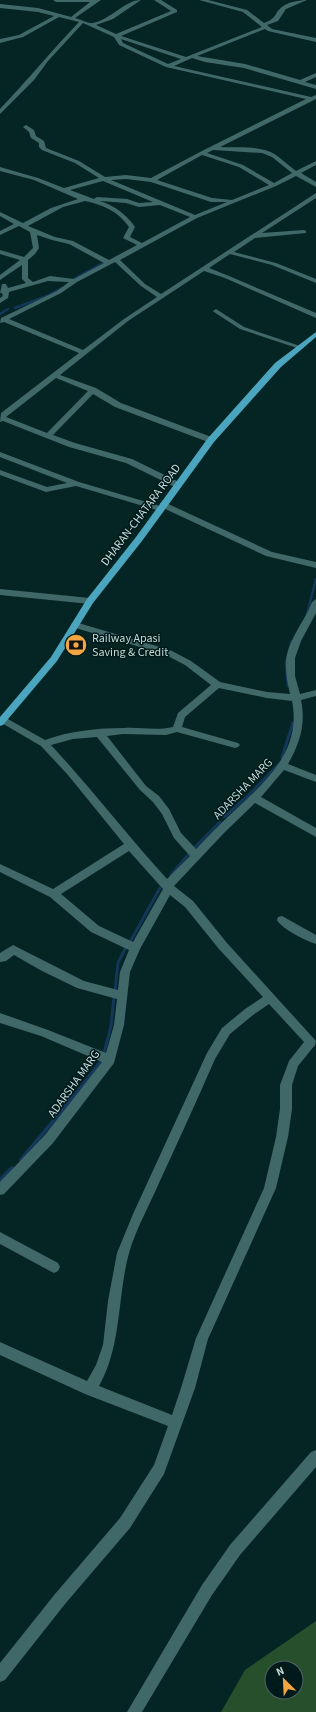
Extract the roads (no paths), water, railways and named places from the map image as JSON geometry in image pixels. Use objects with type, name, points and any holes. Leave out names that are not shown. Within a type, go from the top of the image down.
[{"type":"main road","name":"DHARAN-CHATARA ROAD","points":[[1,722],[54,659],[90,601],[211,440],[264,379],[299,347],[316,334]]},
{"type":"street","points":[[14,7],[16,0]]},
{"type":"street","points":[[56,0],[98,0]]},
{"type":"street","points":[[72,18],[98,0]]},
{"type":"street","points":[[92,25],[112,18],[138,0]]},
{"type":"street","points":[[116,36],[175,11],[157,0]]},
{"type":"street","points":[[202,0],[245,11],[265,26],[285,34],[316,40]]},
{"type":"street","points":[[214,4],[219,0]]},
{"type":"street","points":[[168,66],[265,26],[276,20],[284,8],[304,0]]},
{"type":"street","points":[[0,6],[14,7],[72,18],[116,36],[188,57],[245,66],[316,87]]},
{"type":"street","points":[[0,41],[22,36],[59,15]]},
{"type":"street","points":[[0,112],[32,79],[46,60],[82,21]]},
{"type":"street","points":[[116,36],[121,44],[168,66],[314,98]]},
{"type":"street","points":[[301,82],[316,75]]},
{"type":"street","points":[[152,180],[202,153],[314,98]]},
{"type":"street","points":[[26,127],[32,131],[33,137],[42,142],[42,147],[77,162],[104,179],[132,192],[195,217]]},
{"type":"street","points":[[213,148],[263,152],[274,156],[287,168],[316,185]]},
{"type":"street","points":[[202,153],[241,166],[274,185]]},
{"type":"street","points":[[7,305],[60,292],[75,281],[195,217],[274,185],[315,163]]},
{"type":"street","points":[[0,169],[36,179],[103,204],[119,212],[128,220],[132,227],[126,238],[142,245]]},
{"type":"street","points":[[64,190],[104,179],[126,177],[152,180],[211,200],[228,200],[233,202]]},
{"type":"street","points":[[103,204],[132,192]]},
{"type":"street","points":[[1,419],[126,320],[316,195]]},
{"type":"street","points":[[0,233],[70,202],[88,199],[112,200],[139,205],[163,204]]},
{"type":"street","points":[[0,214],[33,231],[54,239],[72,242],[113,261],[162,297]]},
{"type":"street","points":[[33,231],[41,245]]},
{"type":"street","points":[[252,237],[304,232]]},
{"type":"street","points":[[54,239],[41,245],[33,253],[22,258],[0,277],[7,305],[1,320],[84,353]]},
{"type":"street","points":[[0,252],[22,258]]},
{"type":"street","points":[[228,252],[274,264],[316,280]]},
{"type":"street","points":[[0,258],[22,258]]},
{"type":"street","points":[[22,258],[25,279],[31,284]]},
{"type":"street","points":[[204,269],[227,277],[316,316]]},
{"type":"street","points":[[3,291],[39,283],[47,279],[67,279],[75,281]]},
{"type":"street","points":[[216,311],[242,328],[299,347]]},
{"type":"street","points":[[56,376],[93,390],[118,405],[211,440]]},
{"type":"street","points":[[48,436],[93,390]]},
{"type":"street","points":[[1,419],[72,445],[129,461],[178,485]]},
{"type":"street","points":[[0,454],[76,484],[162,507],[269,554],[316,565]]},
{"type":"street","points":[[0,472],[46,490],[76,484]]},
{"type":"street","points":[[0,592],[90,601]]},
{"type":"street","name":"ADARSHA MARG","points":[[0,1190],[49,1139],[110,1060],[119,1025],[125,972],[135,948],[168,887],[228,823],[255,798],[283,766],[291,752],[297,736],[299,710],[290,666],[293,649],[310,619],[316,604]]},
{"type":"street","points":[[76,625],[168,652],[188,663],[217,685],[267,695],[296,698],[316,693]]},
{"type":"street","points":[[177,729],[181,716],[217,685]]},
{"type":"street","points":[[0,1675],[60,1599],[125,1523],[159,1469],[176,1423],[202,1338],[270,1188],[282,1137],[286,1109],[286,1085],[293,1064],[314,1044],[223,946],[189,904],[168,887],[130,845],[71,773],[44,744],[1,722]]},
{"type":"street","points":[[44,744],[57,739],[73,736],[124,731],[166,732],[177,729],[235,745]]},
{"type":"street","points":[[100,734],[143,788],[156,799],[166,812],[177,835],[196,856]]},
{"type":"street","points":[[283,766],[316,779]]},
{"type":"street","points":[[255,798],[316,833]]},
{"type":"street","points":[[54,894],[130,845]]},
{"type":"street","points":[[0,868],[54,894],[95,929],[135,948]]},
{"type":"street","points":[[282,920],[298,931],[316,940]]},
{"type":"street","points":[[0,957],[2,958],[13,949],[81,986],[122,996]]},
{"type":"street","points":[[90,1389],[102,1368],[109,1345],[114,1301],[123,1253],[137,1218],[211,1056],[226,1031],[249,1012],[270,998]]},
{"type":"street","points":[[0,1018],[44,1033],[110,1060]]},
{"type":"street","points":[[0,1238],[54,1266]]},
{"type":"street","points":[[0,1348],[90,1389],[176,1423]]},
{"type":"street","points":[[134,1712],[207,1590],[231,1556],[316,1457]]},
{"type":"waterway","points":[[86,272],[104,262]]},
{"type":"waterway","points":[[74,279],[88,271]]},
{"type":"waterway","points":[[15,308],[47,296],[62,288]]},
{"type":"waterway","points":[[0,314],[8,309]]},
{"type":"waterway","points":[[307,614],[316,579]]},
{"type":"waterway","points":[[288,686],[286,663],[292,641]]},
{"type":"waterway","points":[[282,757],[293,723]]},
{"type":"waterway","points":[[224,817],[249,795],[279,764]]},
{"type":"waterway","points":[[193,849],[220,822]]},
{"type":"waterway","points":[[171,875],[188,855]]},
{"type":"waterway","points":[[130,942],[160,888]]},
{"type":"waterway","points":[[115,991],[118,963],[125,949]]},
{"type":"waterway","points":[[104,1053],[111,1026],[114,997]]},
{"type":"waterway","points":[[73,1097],[101,1061]]},
{"type":"waterway","points":[[21,1160],[74,1096]]},
{"type":"waterway","points":[[0,1180],[12,1168]]},
{"type":"place","name":"Railway Apasi Saving & Credit","points":[[76,645]]}]
